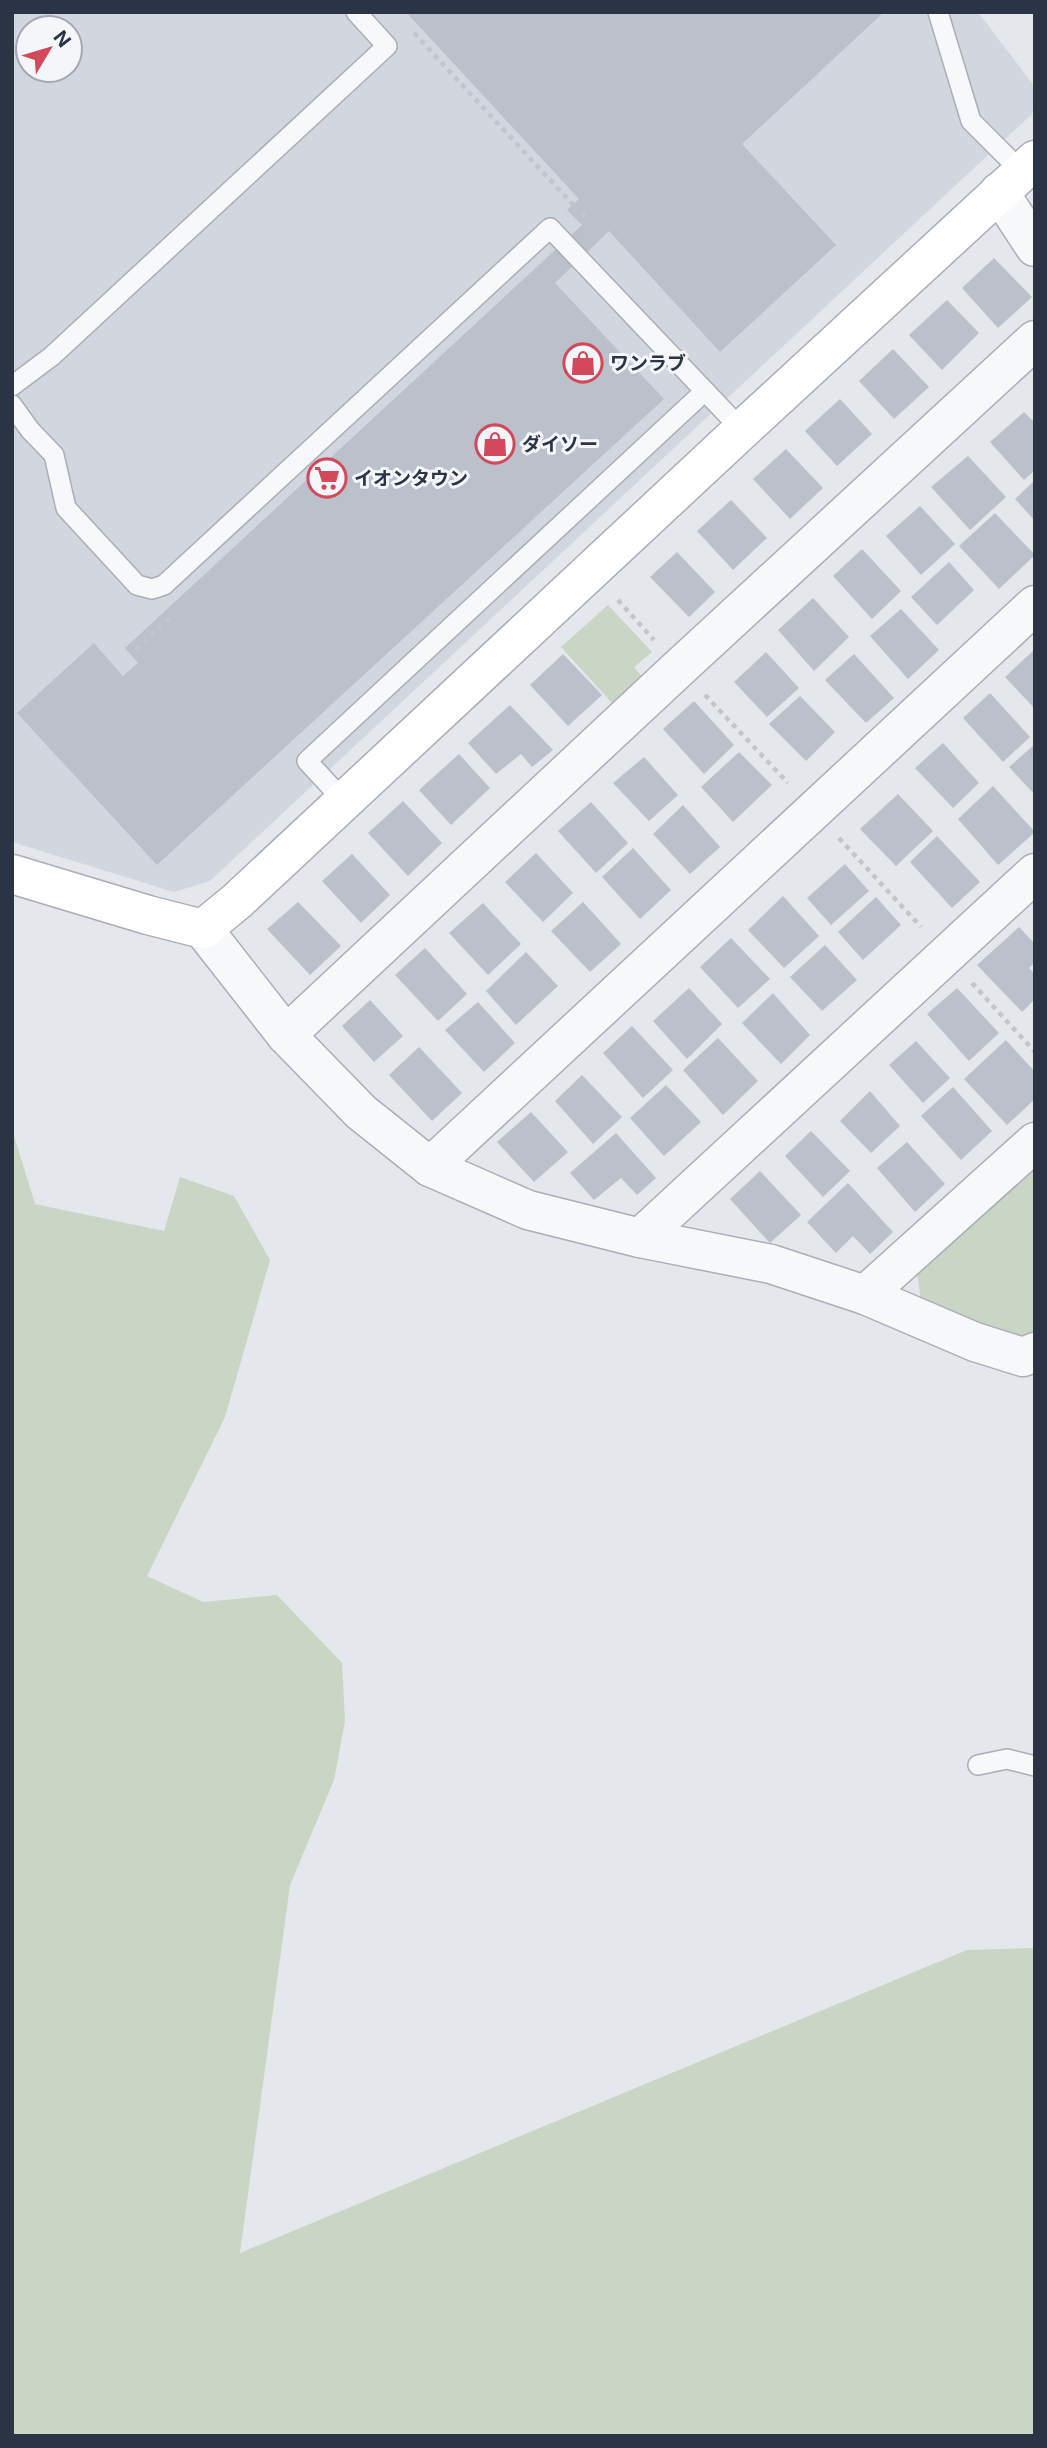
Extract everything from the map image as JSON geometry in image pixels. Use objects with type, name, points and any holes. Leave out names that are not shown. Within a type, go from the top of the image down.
[{"type":"street","points":[[1019,175],[1035,247]]},
{"type":"street","points":[[203,929],[1019,175]]},
{"type":"street","points":[[286,1035],[1035,340]]},
{"type":"street","points":[[430,1167],[1035,605]]},
{"type":"street","points":[[640,1238],[1035,873]]},
{"type":"street","points":[[12,874],[203,929],[286,1035],[361,1112],[430,1167],[528,1210],[640,1238],[771,1264],[865,1295],[975,1342],[1023,1357],[1035,1352]]},
{"type":"street","points":[[865,1295],[1035,1142]]},
{"type":"lane","points":[[12,386],[52,356],[387,46],[356,12]]},
{"type":"lane","points":[[937,12],[971,121],[1019,175]]},
{"type":"lane","points":[[12,405],[54,456],[66,508],[137,585],[152,589],[164,585],[550,228],[742,430]]},
{"type":"lane","points":[[344,801],[307,761],[705,391]]},
{"type":"lane","points":[[978,1766],[1007,1759],[1035,1766]]},
{"type":"path","points":[[413,33],[588,221]]},
{"type":"path","points":[[582,215],[589,209]]},
{"type":"path","points":[[615,596],[1035,1052]]},
{"type":"shaded area","name":"イオンタウン","points":[[12,12],[978,12],[1035,87],[1032,114],[210,881],[174,892],[12,842]]},
{"type":"green space","points":[[608,605],[652,652],[634,667],[643,678],[614,705],[561,647]]},
{"type":"green space","points":[[12,1129],[35,1204],[164,1231],[180,1177],[234,1196],[270,1260],[225,1417],[147,1576],[203,1602],[277,1595],[342,1663],[345,1721],[334,1780],[290,1885],[240,2253],[967,1950],[1035,1948],[1035,2436],[12,2436]]},
{"type":"green space","points":[[1035,1160],[1035,1333],[1014,1339],[921,1300],[917,1272]]},
{"type":"building","points":[[406,12],[884,12],[742,144],[836,245],[720,352],[609,231],[555,283],[664,399],[157,865],[17,713],[94,643],[123,676],[138,663],[125,648],[582,225],[567,210],[579,199]]},
{"type":"building","points":[[994,258],[1032,297],[998,328],[962,288]]},
{"type":"building","points":[[947,300],[979,333],[942,370],[909,335]]},
{"type":"building","points":[[893,349],[929,387],[894,419],[859,381]]},
{"type":"building","points":[[840,399],[872,434],[837,466],[805,431]]},
{"type":"building","points":[[1024,412],[1035,423],[1035,470],[1024,480],[990,442]]},
{"type":"building","points":[[786,449],[823,488],[790,519],[753,479]]},
{"type":"building","points":[[968,456],[1006,497],[970,530],[931,487]]},
{"type":"building","points":[[1035,480],[1035,521],[1015,499]]},
{"type":"building","points":[[731,500],[767,538],[733,570],[697,531]]},
{"type":"building","points":[[920,506],[955,544],[921,575],[886,536]]},
{"type":"building","points":[[995,513],[1035,555],[999,589],[959,546]]},
{"type":"building","points":[[862,549],[901,591],[872,619],[833,576]]},
{"type":"building","points":[[677,552],[715,592],[689,617],[650,577]]},
{"type":"building","points":[[949,562],[974,590],[937,625],[911,597]]},
{"type":"building","points":[[813,598],[849,637],[814,671],[778,630]]},
{"type":"building","points":[[901,609],[939,650],[908,679],[870,636]]},
{"type":"building","points":[[1035,649],[1035,709],[1005,677]]},
{"type":"building","points":[[766,652],[799,688],[767,717],[734,682]]},
{"type":"building","points":[[563,654],[602,695],[568,726],[530,685]]},
{"type":"building","points":[[854,654],[894,698],[866,723],[825,680]]},
{"type":"building","points":[[990,693],[1030,737],[1003,762],[963,718]]},
{"type":"building","points":[[800,696],[835,732],[806,761],[769,724]]},
{"type":"building","points":[[694,701],[734,745],[704,774],[663,729]]},
{"type":"building","points":[[510,705],[553,750],[532,767],[521,754],[496,774],[468,743]]},
{"type":"building","points":[[943,743],[979,783],[953,808],[915,768]]},
{"type":"building","points":[[1035,744],[1035,795],[1009,767]]},
{"type":"building","points":[[739,752],[772,785],[733,822],[701,787]]},
{"type":"building","points":[[459,754],[490,788],[451,825],[419,790]]},
{"type":"building","points":[[644,757],[678,795],[649,821],[613,783]]},
{"type":"building","points":[[993,786],[1035,832],[998,865],[958,819]]},
{"type":"building","points":[[898,794],[933,831],[896,866],[860,829]]},
{"type":"building","points":[[403,801],[442,843],[408,876],[368,833]]},
{"type":"building","points":[[591,802],[628,843],[596,873],[558,831]]},
{"type":"building","points":[[683,805],[720,847],[690,874],[653,834]]},
{"type":"building","points":[[937,836],[980,882],[952,908],[910,862]]},
{"type":"building","points":[[633,848],[671,890],[640,919],[602,877]]},
{"type":"building","points":[[536,853],[573,893],[543,922],[505,882]]},
{"type":"building","points":[[352,854],[390,895],[361,923],[322,881]]},
{"type":"building","points":[[845,864],[869,891],[831,925],[807,898]]},
{"type":"building","points":[[783,896],[819,936],[784,968],[748,930]]},
{"type":"building","points":[[876,897],[901,925],[863,960],[838,932]]},
{"type":"building","points":[[298,902],[341,946],[310,975],[267,929]]},
{"type":"building","points":[[583,902],[621,944],[590,972],[551,931]]},
{"type":"building","points":[[483,903],[521,944],[488,975],[449,933]]},
{"type":"building","points":[[1019,927],[1035,944],[1035,962],[1029,968],[1035,974],[1035,999],[1022,1012],[977,965]]},
{"type":"building","points":[[731,938],[770,979],[738,1008],[700,967]]},
{"type":"building","points":[[825,945],[857,980],[822,1011],[790,977]]},
{"type":"building","points":[[425,948],[467,994],[438,1021],[395,975]]},
{"type":"building","points":[[526,952],[558,986],[516,1025],[486,991]]},
{"type":"building","points":[[689,988],[722,1024],[687,1059],[653,1021]]},
{"type":"building","points":[[957,988],[999,1033],[969,1061],[927,1014]]},
{"type":"building","points":[[773,993],[810,1035],[781,1064],[742,1023]]},
{"type":"building","points":[[370,1000],[403,1036],[374,1062],[342,1026]]},
{"type":"building","points":[[478,1002],[515,1043],[484,1072],[445,1030]]},
{"type":"building","points":[[632,1026],[673,1070],[643,1098],[603,1053]]},
{"type":"building","points":[[718,1038],[758,1081],[723,1115],[683,1070]]},
{"type":"building","points":[[1006,1040],[1035,1072],[1035,1099],[1007,1125],[964,1079]]},
{"type":"building","points":[[916,1041],[950,1078],[923,1103],[889,1065]]},
{"type":"building","points":[[419,1047],[462,1093],[432,1121],[389,1075]]},
{"type":"building","points":[[582,1075],[622,1117],[593,1144],[555,1101]]},
{"type":"building","points":[[666,1085],[701,1122],[664,1156],[630,1118]]},
{"type":"building","points":[[953,1087],[992,1131],[961,1160],[921,1116]]},
{"type":"building","points":[[870,1091],[900,1126],[871,1153],[840,1121]]},
{"type":"building","points":[[531,1112],[568,1152],[534,1182],[497,1142]]},
{"type":"building","points":[[811,1131],[850,1171],[823,1197],[785,1156]]},
{"type":"building","points":[[616,1133],[656,1178],[637,1195],[621,1178],[594,1200],[570,1173]]},
{"type":"building","points":[[907,1142],[945,1184],[915,1212],[877,1168]]},
{"type":"building","points":[[760,1171],[801,1215],[770,1243],[730,1199]]},
{"type":"building","points":[[848,1183],[893,1232],[870,1254],[853,1236],[836,1253],[807,1222]]},
{"type":"place","name":"ワンラブ","points":[[583,363]]},
{"type":"place","name":"ダイソー","points":[[495,444]]},
{"type":"place","name":"イオンタウン","points":[[327,478]]}]
